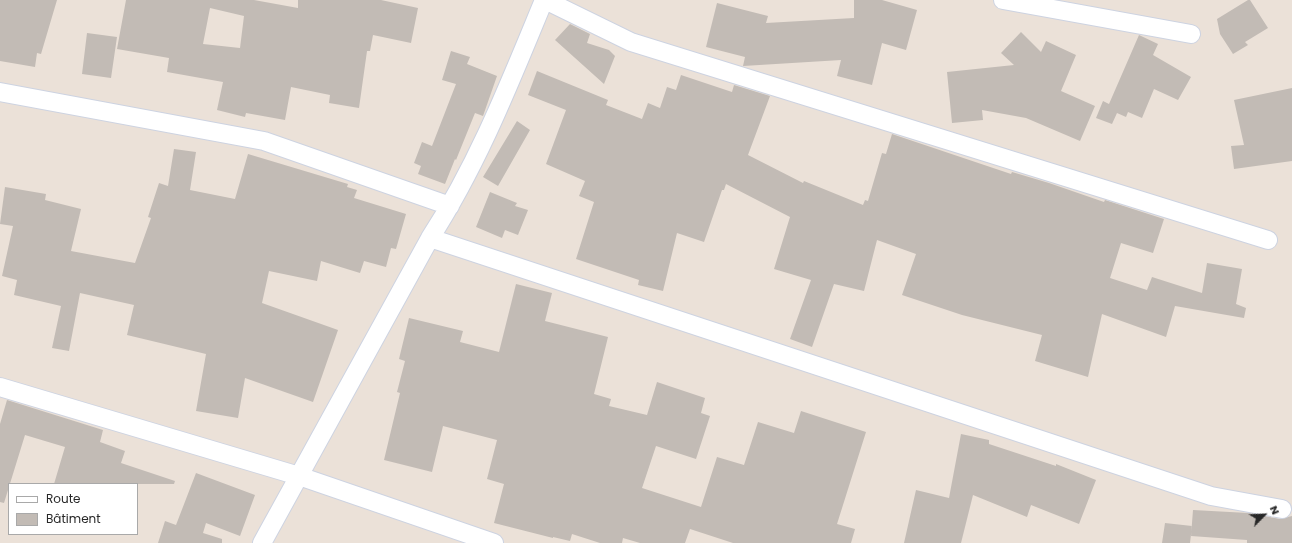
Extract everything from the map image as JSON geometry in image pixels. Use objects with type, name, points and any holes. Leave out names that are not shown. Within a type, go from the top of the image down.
[{"type":"street","points":[[262,543],[430,238],[450,206],[495,118],[544,0],[631,42],[1268,240]]},
{"type":"street","points":[[1002,0],[1191,34]]},
{"type":"street","points":[[0,92],[264,141],[450,206]]},
{"type":"street","points":[[430,238],[1211,496],[1282,509]]},
{"type":"street","points":[[0,386],[299,476],[494,543]]},
{"type":"building","points":[[0,0],[57,0],[41,54],[37,53],[35,67],[0,61]]},
{"type":"building","points":[[126,0],[254,0],[298,8],[298,0],[381,0],[418,8],[411,43],[373,35],[370,51],[367,51],[359,108],[329,103],[330,95],[291,87],[285,120],[246,113],[245,117],[217,110],[223,82],[167,72],[169,58],[117,49]],"holes":[[[210,8],[244,16],[240,48],[203,44]]]},
{"type":"building","points":[[854,0],[882,0],[917,10],[906,50],[882,43],[872,85],[837,76],[841,60],[743,66],[745,57],[706,47],[717,3],[768,16],[766,23],[854,18]]},
{"type":"building","points":[[1250,0],[1268,28],[1245,42],[1248,45],[1233,54],[1220,34],[1217,19]]},
{"type":"building","points":[[570,24],[590,34],[587,43],[609,50],[615,56],[604,84],[555,40]]},
{"type":"building","points":[[1021,32],[1041,52],[1046,41],[1076,55],[1061,91],[1095,106],[1080,141],[1026,118],[982,110],[983,120],[952,123],[947,72],[1014,65],[1001,53]]},
{"type":"building","points":[[87,33],[117,37],[111,78],[82,74]]},
{"type":"building","points":[[1139,35],[1158,44],[1153,55],[1191,77],[1178,100],[1154,89],[1142,118],[1128,112],[1126,117],[1117,113],[1112,124],[1096,118],[1103,101],[1109,104]]},
{"type":"building","points":[[451,51],[470,57],[467,64],[497,76],[483,116],[475,113],[445,184],[418,174],[421,166],[414,163],[422,142],[432,146],[456,84],[442,80]]},
{"type":"building","points":[[537,71],[608,100],[606,105],[642,119],[648,103],[660,108],[667,87],[676,90],[681,75],[732,92],[734,85],[770,96],[748,155],[803,183],[804,181],[863,205],[865,200],[868,201],[882,153],[886,154],[892,134],[1011,174],[1012,172],[1104,202],[1105,200],[1164,219],[1153,253],[1121,243],[1110,278],[1147,290],[1152,277],[1202,293],[1207,263],[1242,269],[1236,304],[1246,308],[1244,318],[1175,306],[1166,337],[1102,314],[1088,377],[1035,361],[1042,335],[962,315],[902,295],[916,254],[877,240],[864,291],[834,284],[812,347],[790,339],[811,280],[774,269],[790,217],[726,184],[724,190],[722,190],[704,242],[677,233],[663,291],[638,285],[639,280],[576,259],[594,202],[579,196],[585,181],[546,164],[566,110],[528,95]]},
{"type":"building","points":[[1292,88],[1292,161],[1234,169],[1231,146],[1244,145],[1234,100]]},
{"type":"building","points":[[517,121],[530,130],[498,186],[483,177]]},
{"type":"building","points":[[174,149],[196,152],[190,190],[235,199],[248,154],[348,184],[347,187],[357,190],[354,198],[406,214],[396,249],[391,248],[386,267],[364,261],[360,273],[321,261],[317,281],[269,271],[262,303],[338,330],[313,402],[245,378],[238,418],[196,411],[206,354],[127,335],[134,305],[80,293],[69,351],[52,348],[61,306],[14,295],[17,280],[2,276],[13,226],[0,224],[5,187],[46,194],[45,200],[81,209],[71,251],[135,263],[151,218],[148,217],[159,183],[168,186]]},
{"type":"building","points":[[490,192],[517,203],[515,206],[528,210],[518,235],[505,230],[502,238],[476,227]]},
{"type":"building","points":[[516,284],[552,293],[545,321],[608,337],[594,394],[611,399],[609,406],[647,415],[657,382],[705,398],[701,413],[710,416],[696,459],[656,446],[642,488],[701,507],[717,457],[744,465],[758,422],[794,433],[801,411],[866,432],[837,524],[855,529],[851,543],[733,543],[690,529],[685,543],[640,543],[623,538],[622,543],[600,543],[572,534],[570,541],[553,538],[494,523],[504,484],[487,479],[497,440],[443,426],[432,472],[384,460],[400,393],[397,392],[405,361],[399,359],[409,318],[463,331],[460,342],[499,352]]},
{"type":"building","points":[[7,400],[103,430],[100,442],[125,451],[121,463],[175,481],[174,484],[54,483],[65,447],[25,435],[10,483],[8,483],[8,490],[4,503],[0,502],[0,424]]},
{"type":"building","points":[[961,434],[989,440],[989,444],[1056,466],[1056,464],[1096,480],[1079,524],[1031,505],[1027,517],[973,495],[961,543],[904,543],[916,490],[949,498]]},
{"type":"building","points":[[196,473],[255,495],[240,536],[206,523],[203,533],[222,539],[222,543],[158,543],[165,521],[176,525]]},
{"type":"building","points":[[1193,510],[1248,513],[1280,519],[1292,516],[1292,543],[1247,543],[1247,540],[1191,536]]},
{"type":"building","points":[[1165,523],[1192,526],[1190,543],[1162,543]]}]
